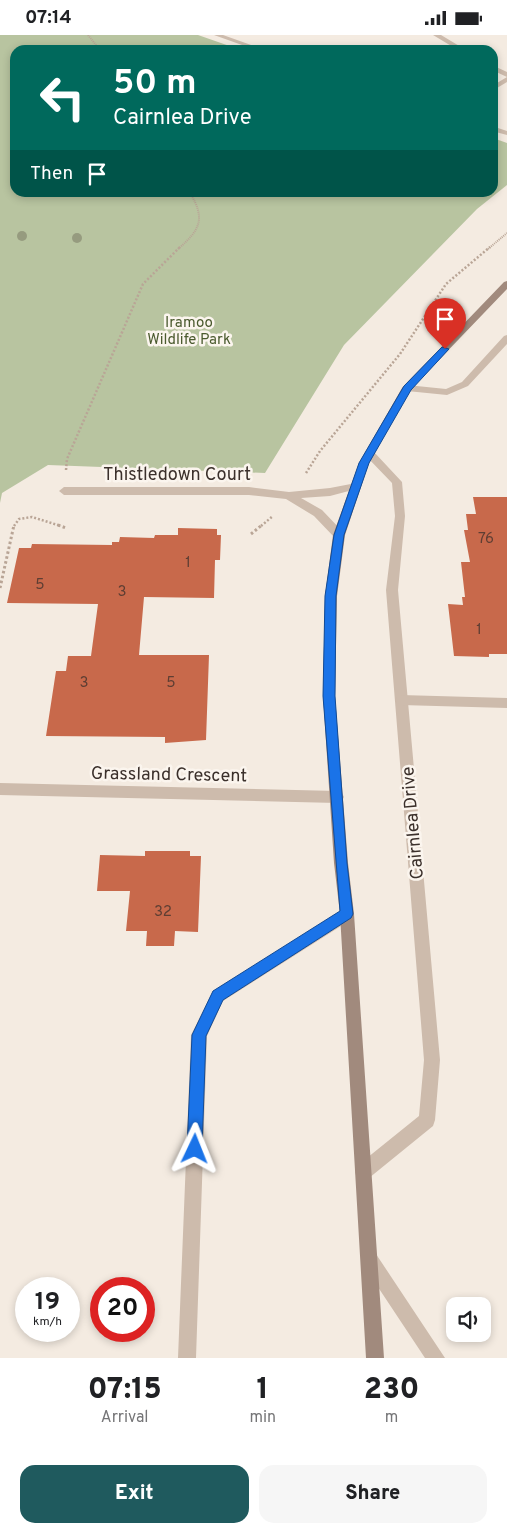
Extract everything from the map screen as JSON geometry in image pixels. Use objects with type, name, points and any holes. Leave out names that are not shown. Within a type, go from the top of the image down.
[{"type":"street","points":[[217,35],[247,45]]},
{"type":"street","points":[[436,35],[454,45]]},
{"type":"street","points":[[376,1358],[347,914],[341,863],[329,696],[331,596],[339,535],[364,463],[407,388],[507,284]]},
{"type":"street","points":[[407,388],[447,392],[464,384],[507,338]]},
{"type":"street","name":"Cairnlea Drive","points":[[363,1172],[427,1120],[432,1061],[392,590],[400,516],[397,482],[370,454]]},
{"type":"street","name":"Thistledown Court","points":[[64,491],[249,491],[289,496],[330,493],[356,486]]},
{"type":"street","name":"Thistledown Court","points":[[289,496],[318,513],[339,535]]},
{"type":"street","points":[[401,700],[507,703]]},
{"type":"street","name":"Grassland Crescent","points":[[0,789],[337,797]]},
{"type":"street","points":[[187,1358],[199,1035],[218,996],[347,914]]},
{"type":"street","points":[[370,1260],[436,1358]]},
{"type":"path","points":[[88,35],[96,45]]},
{"type":"path","points":[[64,491],[67,459],[143,284],[165,260],[194,235],[199,223],[198,206],[192,197]]},
{"type":"path","points":[[303,478],[320,451],[400,355],[446,285],[507,233]]},
{"type":"path","points":[[251,534],[276,513]]},
{"type":"path","points":[[0,587],[14,524],[17,520],[21,517],[34,517],[66,528]]},
{"type":"green space","name":"Iramoo Wildlife Park","points":[[0,35],[198,35],[227,45],[10,45],[10,197],[492,197],[477,209],[344,345],[265,473],[48,465],[2,493],[0,503]]},
{"type":"green space","name":"Iramoo Wildlife Park","points":[[498,140],[507,143],[507,185],[498,192]]},
{"type":"building","points":[[473,497],[507,497],[507,654],[489,654],[489,657],[454,656],[448,604],[463,605],[462,597],[465,597],[461,562],[470,562],[464,530],[468,530],[466,514],[476,514]]},
{"type":"building","points":[[178,528],[217,529],[217,535],[221,535],[220,560],[215,560],[214,598],[144,597],[139,655],[209,655],[206,740],[165,743],[165,737],[46,736],[56,671],[66,671],[68,656],[91,656],[98,604],[7,603],[19,548],[31,548],[32,544],[112,545],[112,542],[119,542],[120,537],[154,538],[155,535],[178,535]]},
{"type":"building","points":[[145,851],[190,851],[190,856],[201,856],[198,932],[175,931],[174,946],[146,946],[147,931],[126,931],[130,891],[97,891],[100,855],[145,856]]},
{"type":"route","points":[[195,1149],[199,1035],[218,996],[347,914],[341,863],[329,696],[331,596],[339,535],[364,463],[407,388],[445,349]]}]
